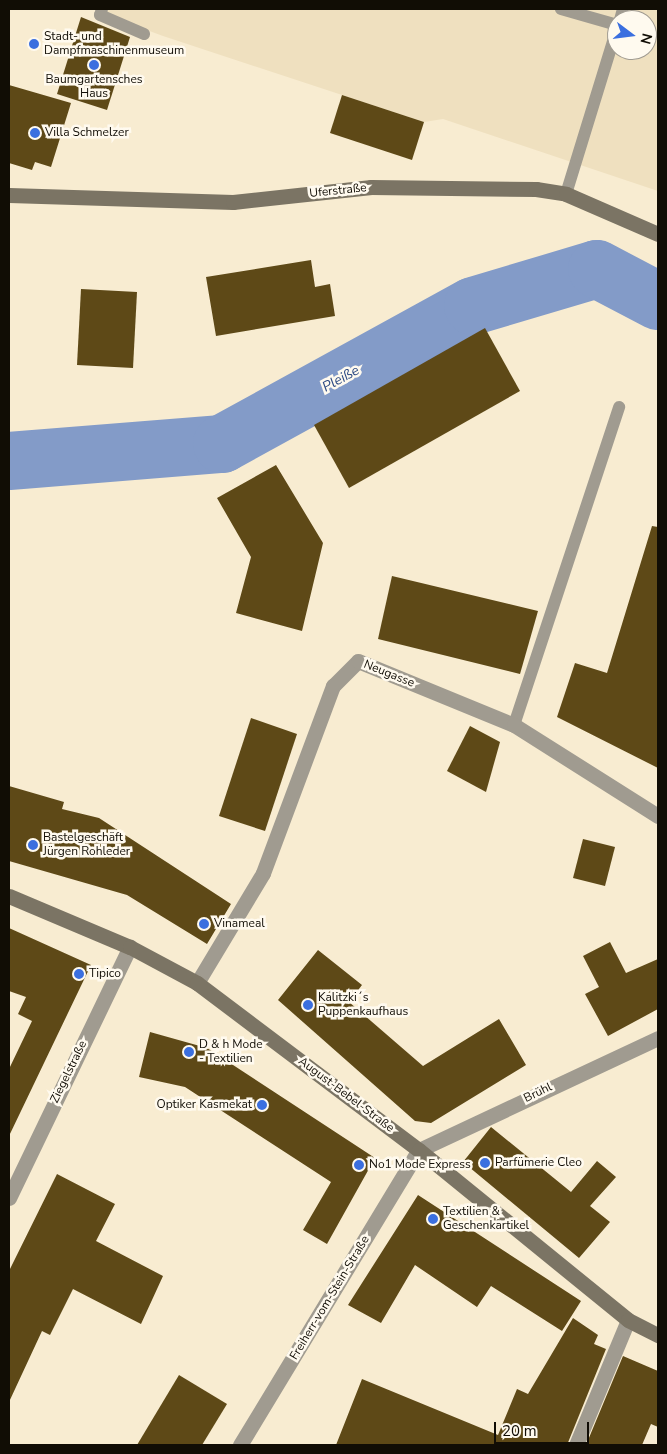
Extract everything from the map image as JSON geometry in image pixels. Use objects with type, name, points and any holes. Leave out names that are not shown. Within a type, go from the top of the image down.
[{"type":"street","name":"Uferstraße","points":[[9,195],[233,202],[371,187],[536,189],[566,194],[658,234]]},
{"type":"street","name":"Neugasse","points":[[197,982],[263,873],[332,686],[358,661],[514,725],[658,816]]},
{"type":"street","name":"August-Bebel-Straße","points":[[9,896],[130,947],[197,982],[419,1150],[628,1320],[658,1335]]},
{"type":"street","name":"Ziegelstraße","points":[[9,1198],[130,947]]},
{"type":"street","name":"Brühl","points":[[419,1150],[658,1038]]},
{"type":"street","name":"Freiherr-vom-Stein-Straße","points":[[240,1445],[419,1150]]},
{"type":"street","points":[[576,1445],[628,1320]]},
{"type":"lane","points":[[102,9],[100,15],[144,34]]},
{"type":"lane","points":[[561,9],[607,24]]},
{"type":"lane","points":[[566,194],[607,60]]},
{"type":"lane","points":[[514,725],[618,407]]},
{"type":"shaded area","points":[[108,9],[658,9],[658,191],[443,119],[424,122],[163,36],[106,15]]},
{"type":"building","name":"Baumgartensches Haus","points":[[81,17],[130,37],[107,110],[57,94]]},
{"type":"building","name":"Villa Schmelzer","points":[[9,85],[71,103],[51,167],[35,162],[32,170],[9,163]]},
{"type":"building","points":[[342,95],[424,122],[412,160],[330,133]]},
{"type":"building","points":[[311,260],[315,287],[330,284],[335,316],[216,336],[206,277]]},
{"type":"building","points":[[81,289],[137,292],[133,368],[77,365]]},
{"type":"building","points":[[485,328],[520,391],[349,488],[314,425]]},
{"type":"building","points":[[276,465],[323,543],[302,631],[236,613],[251,557],[217,498]]},
{"type":"building","points":[[652,526],[658,527],[658,768],[557,717],[575,663],[607,673]]},
{"type":"building","points":[[392,576],[538,611],[520,674],[378,639]]},
{"type":"building","points":[[251,718],[297,734],[265,831],[219,816]]},
{"type":"building","points":[[470,726],[500,742],[486,792],[447,771]]},
{"type":"building","points":[[9,786],[64,802],[62,809],[99,818],[231,904],[207,944],[127,895],[9,861]]},
{"type":"building","points":[[583,839],[615,847],[605,886],[573,878]]},
{"type":"building","points":[[9,928],[91,965],[9,1136],[9,1069],[32,1021],[18,1014],[26,997],[9,991]]},
{"type":"building","points":[[610,942],[626,973],[658,959],[658,1009],[608,1036],[585,994],[599,987],[583,956]]},
{"type":"building","points":[[318,950],[362,985],[349,1002],[423,1066],[499,1019],[526,1065],[431,1123],[415,1121],[278,1000]]},
{"type":"building","points":[[150,1032],[207,1048],[375,1158],[327,1244],[303,1230],[331,1182],[185,1087],[139,1077]]},
{"type":"building","points":[[491,1127],[571,1192],[597,1161],[616,1177],[590,1206],[610,1222],[579,1258],[463,1162]]},
{"type":"building","points":[[57,1174],[115,1204],[96,1241],[163,1276],[141,1324],[73,1289],[50,1335],[42,1331],[9,1402],[9,1271]]},
{"type":"building","points":[[418,1195],[581,1301],[562,1331],[491,1286],[477,1307],[415,1265],[381,1323],[348,1305]]},
{"type":"building","points":[[573,1318],[598,1335],[594,1344],[606,1349],[567,1445],[336,1445],[362,1379],[498,1435],[517,1389],[528,1394]]},
{"type":"building","points":[[623,1356],[658,1371],[658,1427],[651,1424],[642,1445],[586,1445]]},
{"type":"building","points":[[179,1375],[227,1404],[202,1445],[137,1445]]},
{"type":"waterway","name":"Pleiße","points":[[9,461],[222,444],[473,306],[597,269],[658,301]]},
{"type":"place","name":"Stadt- und Dampfmaschinenmuseum","points":[[34,44]]},
{"type":"place","name":"Baumgartensches Haus","points":[[94,65]]},
{"type":"place","name":"Villa Schmelzer","points":[[35,133]]},
{"type":"place","name":"Bastelgeschäft Jürgen Rohleder","points":[[33,845]]},
{"type":"place","name":"Vinameal","points":[[204,924]]},
{"type":"place","name":"Tipico","points":[[79,974]]},
{"type":"place","name":"Kalitzki´s Puppenkaufhaus","points":[[308,1005]]},
{"type":"place","name":"D & h Mode - Textilien","points":[[189,1052]]},
{"type":"place","name":"Optiker Kasmekat","points":[[262,1105]]},
{"type":"place","name":"Parfümerie Cleo","points":[[485,1163]]},
{"type":"place","name":"No1 Mode Express","points":[[359,1165]]},
{"type":"place","name":"Textilien & Geschenkartikel","points":[[433,1219]]}]
